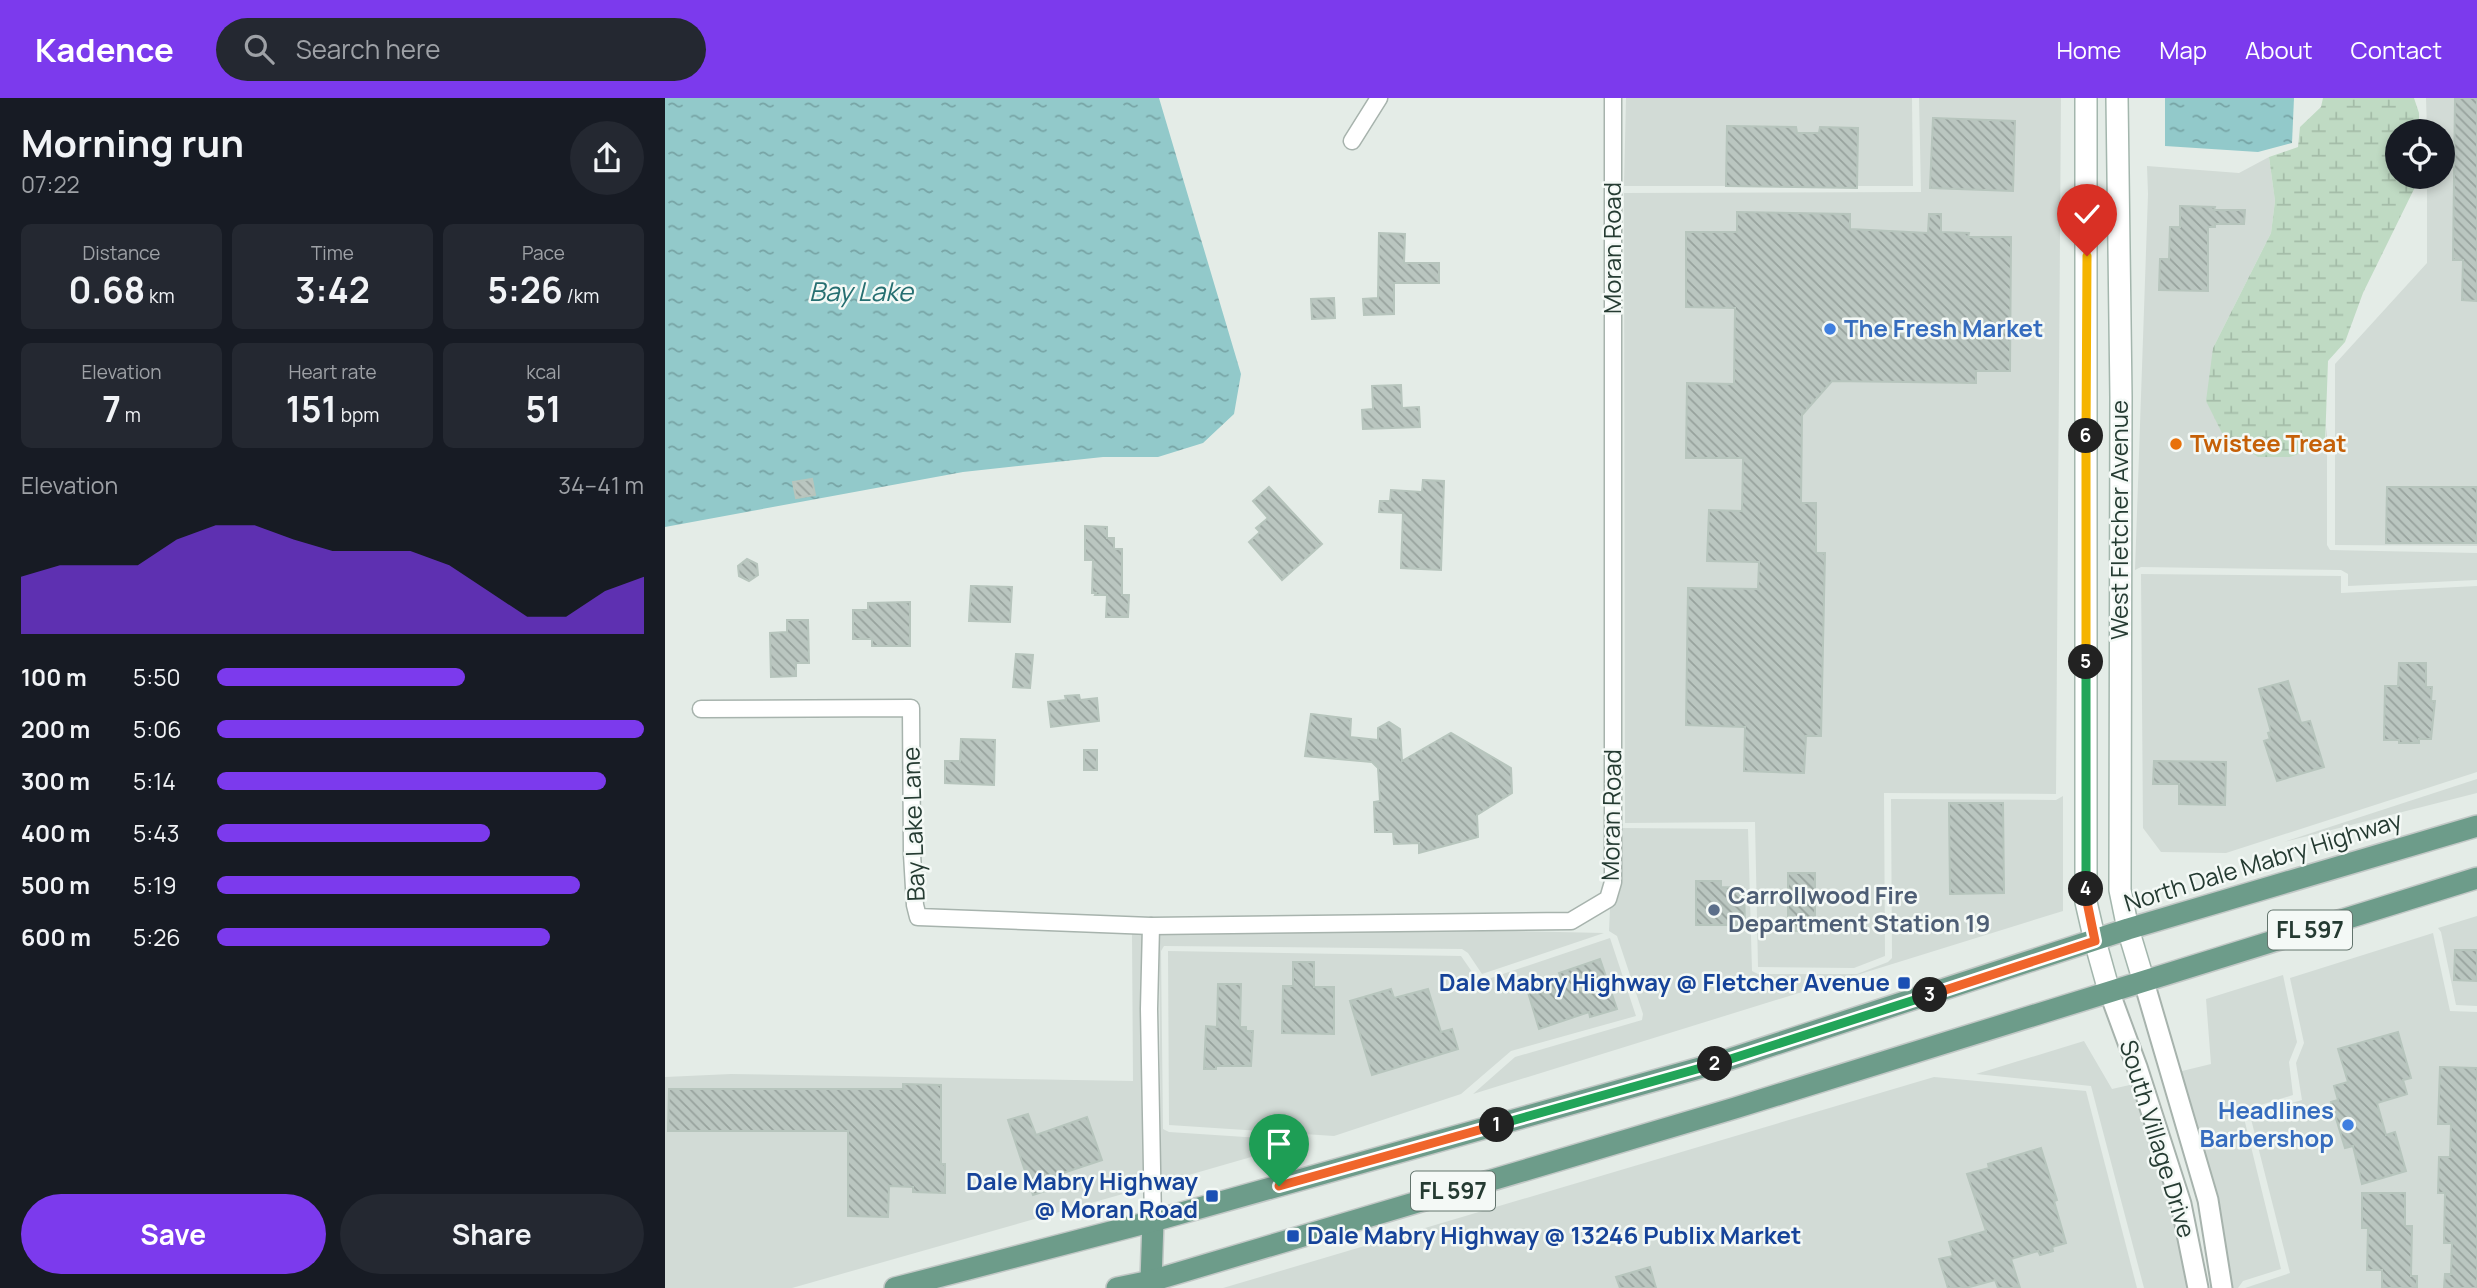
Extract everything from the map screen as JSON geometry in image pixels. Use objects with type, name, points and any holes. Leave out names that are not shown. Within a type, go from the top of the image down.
[{"type":"main road","name":"West Fletcher Avenue","points":[[2087,98],[2087,902],[2109,991]]},
{"type":"main road","name":"West Fletcher Avenue","points":[[2117,98],[2121,397],[2120,890],[2128,929],[2144,982]]},
{"type":"main road","points":[[2086,393],[2121,397]]},
{"type":"main road","name":"North Dale Mabry Highway","points":[[895,1288],[1153,1221],[1732,1059],[2128,929],[2477,826]]},
{"type":"main road","name":"FL 597","points":[[1117,1288],[1151,1281],[1735,1108],[2477,878]]},
{"type":"main road","points":[[1153,1221],[1172,1274]]},
{"type":"main road","points":[[1151,1281],[1153,1221]]},
{"type":"street","points":[[1352,141],[1379,98]]},
{"type":"street","name":"Moran Road","points":[[1151,926],[1571,921],[1608,899],[1613,881],[1613,98]]},
{"type":"street","name":"Bay Lake Lane","points":[[701,709],[911,708],[912,854],[918,917],[1151,926]]},
{"type":"street","points":[[1151,926],[1149,1009],[1153,1221]]},
{"type":"street","name":"South Village Drive","points":[[2144,982],[2208,1200],[2222,1288]]},
{"type":"street","name":"South Village Drive","points":[[2109,991],[2181,1204],[2198,1288]]},
{"type":"shaded area","points":[[1626,98],[1912,98],[1913,186],[1624,186]]},
{"type":"shaded area","points":[[1919,98],[2061,98],[2056,794],[1884,793],[1885,956],[1854,968],[1758,967],[1755,822],[1625,823],[1624,193],[1921,192]]},
{"type":"shaded area","points":[[2426,98],[2477,98],[2477,546],[2335,545],[2335,364],[2427,263],[2427,189],[2455,189],[2455,119],[2427,119]]},
{"type":"shaded area","points":[[2269,157],[2275,201],[2271,233],[2213,348],[2325,444],[2327,427],[2327,545],[2330,550],[2477,553],[2477,580],[2348,586],[2348,574],[2341,570],[2141,567],[2135,570],[2147,166],[2239,173]]},
{"type":"shaded area","points":[[2141,574],[2341,576],[2341,593],[2477,586],[2477,772],[2226,853],[2161,852],[2143,828]]},
{"type":"shaded area","points":[[2477,779],[2477,793],[2284,842]]},
{"type":"shaded area","points":[[2063,796],[2063,911],[1473,1094],[1515,1057],[1642,1020],[1643,1014],[1617,936],[1609,931],[1610,908],[1617,901],[1622,884],[1622,828],[1748,829],[1752,971],[1758,974],[1857,974],[1892,958],[1891,799],[2056,800]]},
{"type":"shaded area","points":[[2477,916],[2477,1006],[2456,1005],[2438,928]]},
{"type":"shaded area","points":[[1471,930],[1604,933],[1482,974],[1468,953],[1462,949],[1164,946],[1161,951],[1163,1129],[1169,1132],[1307,1141],[1161,1183],[1159,934]]},
{"type":"shaded area","points":[[2433,933],[2450,1011],[2477,1012],[2477,1288],[2245,1288],[2290,1273],[2250,1115],[2302,1100],[2296,1063],[2304,1043],[2290,978]]},
{"type":"shaded area","points":[[1132,934],[1142,934],[1144,1188],[792,1288],[665,1288],[665,1077],[731,1074],[1133,1081]]},
{"type":"shaded area","points":[[1610,938],[1636,1016],[1511,1051],[1461,1094],[1334,1136],[1169,1125],[1168,951],[1461,956],[1479,982]]},
{"type":"shaded area","points":[[2283,975],[2297,1042],[2289,1062],[2293,1095],[2248,1109],[2243,1114],[2281,1269],[2243,1281],[2238,1288],[2231,1288],[2178,1072],[2211,1064],[2206,999]]},
{"type":"shaded area","points":[[2084,1041],[2112,1089],[2134,1084],[2173,1205],[2189,1288],[2144,1288],[2091,1086],[1976,1074]]},
{"type":"shaded area","points":[[1934,1077],[2086,1091],[2137,1288],[1223,1288]]},
{"type":"green space","points":[[2323,98],[2414,98],[2419,119],[2385,119],[2385,189],[2414,189],[2363,293],[2345,342],[2328,361],[2325,444],[2290,457],[2258,457],[2222,433],[2206,401],[2213,348],[2271,233],[2275,201],[2269,157],[2298,147],[2300,127],[2321,107]]},
{"type":"water","name":"Bay Lake","points":[[665,98],[1159,98],[1241,374],[1234,414],[1203,443],[1158,457],[1103,457],[963,472],[665,527]]},
{"type":"water","points":[[2165,98],[2294,98],[2292,143],[2258,152],[2165,146]]},
{"type":"building","points":[[2455,98],[2477,98],[2477,301],[2462,300],[2463,260],[2453,260]]},
{"type":"building","points":[[1933,118],[2015,121],[2013,191],[1930,188]]},
{"type":"building","points":[[1727,126],[1796,127],[1797,133],[1819,133],[1820,127],[1858,128],[1857,188],[1726,186]]},
{"type":"building","points":[[2180,206],[2245,210],[2244,224],[2215,224],[2215,227],[2208,227],[2208,291],[2159,290],[2160,259],[2169,259],[2170,227],[2180,227]]},
{"type":"building","points":[[1737,212],[1850,214],[1850,229],[1928,233],[1929,214],[1941,214],[1941,232],[1969,233],[1968,237],[2011,237],[2010,371],[1976,371],[1976,383],[1832,381],[1802,415],[1801,503],[1816,503],[1816,553],[1825,553],[1821,736],[1806,736],[1804,773],[1744,771],[1745,727],[1686,725],[1688,588],[1758,589],[1759,562],[1707,561],[1709,510],[1742,511],[1743,458],[1686,458],[1687,383],[1734,384],[1735,308],[1686,307],[1686,232],[1737,232]]},
{"type":"building","points":[[1379,233],[1405,234],[1404,263],[1439,263],[1439,283],[1394,283],[1394,314],[1364,315],[1363,299],[1378,298]]},
{"type":"building","points":[[1334,298],[1335,318],[1312,319],[1311,299]]},
{"type":"building","points":[[1401,385],[1402,408],[1419,407],[1420,427],[1363,429],[1362,410],[1373,409],[1372,386]]},
{"type":"building","points":[[812,479],[815,495],[796,498],[793,482]]},
{"type":"building","points":[[1423,480],[1444,481],[1441,570],[1401,568],[1403,513],[1379,512],[1380,501],[1390,501],[1391,490],[1422,492]]},
{"type":"building","points":[[1269,487],[1322,544],[1282,580],[1249,542],[1260,532],[1256,528],[1268,518],[1253,501]]},
{"type":"building","points":[[2387,487],[2477,487],[2477,543],[2386,543]]},
{"type":"building","points":[[1085,526],[1107,527],[1107,538],[1114,538],[1114,549],[1122,549],[1122,595],[1129,595],[1128,617],[1106,617],[1107,595],[1092,593],[1093,560],[1085,560]]},
{"type":"building","points":[[747,559],[757,564],[758,575],[749,581],[739,576],[738,566]]},
{"type":"building","points":[[971,586],[1012,587],[1010,622],[969,621]]},
{"type":"building","points":[[910,602],[910,646],[872,646],[872,639],[853,639],[853,610],[868,610],[868,603]]},
{"type":"building","points":[[787,620],[808,620],[809,663],[796,663],[796,676],[771,677],[770,633],[787,632]]},
{"type":"building","points":[[1016,654],[1033,655],[1030,688],[1013,687]]},
{"type":"building","points":[[2399,663],[2426,663],[2426,687],[2432,687],[2431,701],[2435,701],[2431,739],[2419,739],[2419,743],[2384,740],[2385,686],[2398,686]]},
{"type":"building","points":[[2288,681],[2301,723],[2310,721],[2324,767],[2277,781],[2264,741],[2270,739],[2268,733],[2271,732],[2259,689]]},
{"type":"building","points":[[1079,695],[1080,700],[1097,698],[1099,721],[1051,727],[1048,702],[1066,700],[1065,696]]},
{"type":"building","points":[[1311,714],[1351,719],[1350,737],[1378,740],[1378,728],[1389,722],[1400,729],[1402,761],[1451,733],[1511,768],[1512,793],[1477,815],[1478,837],[1419,853],[1419,843],[1394,844],[1393,832],[1375,832],[1374,802],[1380,801],[1378,768],[1372,762],[1305,756]]},
{"type":"building","points":[[961,739],[995,740],[994,785],[945,783],[945,761],[960,761]]},
{"type":"building","points":[[1084,750],[1097,750],[1097,770],[1084,770]]},
{"type":"building","points":[[2154,761],[2226,762],[2225,805],[2179,804],[2179,784],[2153,784]]},
{"type":"building","points":[[1949,803],[2003,803],[2004,893],[1950,894]]},
{"type":"building","points":[[1788,873],[1815,873],[1815,931],[1788,931]]},
{"type":"building","points":[[1696,881],[1721,881],[1721,887],[1744,888],[1745,925],[1696,925]]},
{"type":"building","points":[[2455,950],[2477,950],[2477,981],[2454,980]]},
{"type":"building","points":[[1600,959],[1617,1009],[1590,1017],[1589,1012],[1539,1029],[1527,989],[1561,977],[1559,973]]},
{"type":"building","points":[[1293,962],[1314,962],[1314,987],[1334,987],[1334,1034],[1282,1033],[1283,986],[1293,986]]},
{"type":"building","points":[[1218,984],[1241,984],[1240,1027],[1253,1031],[1251,1066],[1216,1066],[1216,1069],[1204,1069],[1206,1026],[1217,1027]]},
{"type":"building","points":[[1391,989],[1394,998],[1428,989],[1441,1032],[1452,1029],[1458,1049],[1372,1075],[1350,1001]]},
{"type":"building","points":[[2398,1032],[2411,1078],[2403,1080],[2407,1094],[2377,1103],[2386,1135],[2395,1132],[2406,1171],[2362,1184],[2353,1146],[2345,1148],[2331,1102],[2338,1100],[2334,1086],[2348,1082],[2338,1049]]},
{"type":"building","points":[[2440,1067],[2477,1068],[2477,1288],[2444,1288],[2445,1274],[2451,1274],[2452,1243],[2444,1243],[2445,1193],[2438,1193],[2439,1157],[2450,1157],[2451,1124],[2438,1124]]},
{"type":"building","points":[[903,1084],[941,1085],[941,1164],[945,1164],[945,1193],[913,1192],[913,1187],[889,1186],[888,1217],[848,1216],[848,1131],[668,1131],[669,1089],[903,1089]]},
{"type":"building","points":[[1028,1114],[1036,1135],[1087,1117],[1102,1160],[1051,1177],[1054,1188],[1033,1195],[1008,1120]]},
{"type":"building","points":[[2041,1148],[2057,1200],[2054,1201],[2066,1243],[2052,1247],[2053,1251],[2040,1255],[2038,1251],[2011,1259],[2020,1288],[1998,1288],[1995,1280],[1966,1288],[1948,1288],[1939,1259],[1953,1256],[1949,1242],[1986,1231],[1967,1174],[1989,1168],[1988,1164]]},
{"type":"building","points":[[2362,1193],[2405,1193],[2405,1226],[2412,1226],[2411,1276],[2417,1276],[2417,1288],[2382,1288],[2382,1270],[2367,1270],[2368,1228],[2362,1228]]},
{"type":"building","points":[[1650,1267],[1656,1288],[1620,1288],[1616,1277]]},
{"type":"place","name":"The Fresh Market","points":[[1830,329]]},
{"type":"place","name":"Twistee Treat","points":[[2176,444]]},
{"type":"place","name":"Carrollwood Fire Department Station 19","points":[[1714,910]]},
{"type":"place","name":"Dale Mabry Highway @ Fletcher Avenue","points":[[1904,983]]},
{"type":"place","name":"Headlines Barbershop","points":[[2348,1125]]},
{"type":"place","name":"Dale Mabry Highway @ Moran Road","points":[[1212,1196]]},
{"type":"place","name":"Dale Mabry Highway @ 13246 Publix Market","points":[[1293,1236]]},
{"type":"route","points":[[1279,1186],[1742,1056],[2095,941],[2087,902],[2085,824],[2087,256]]}]
